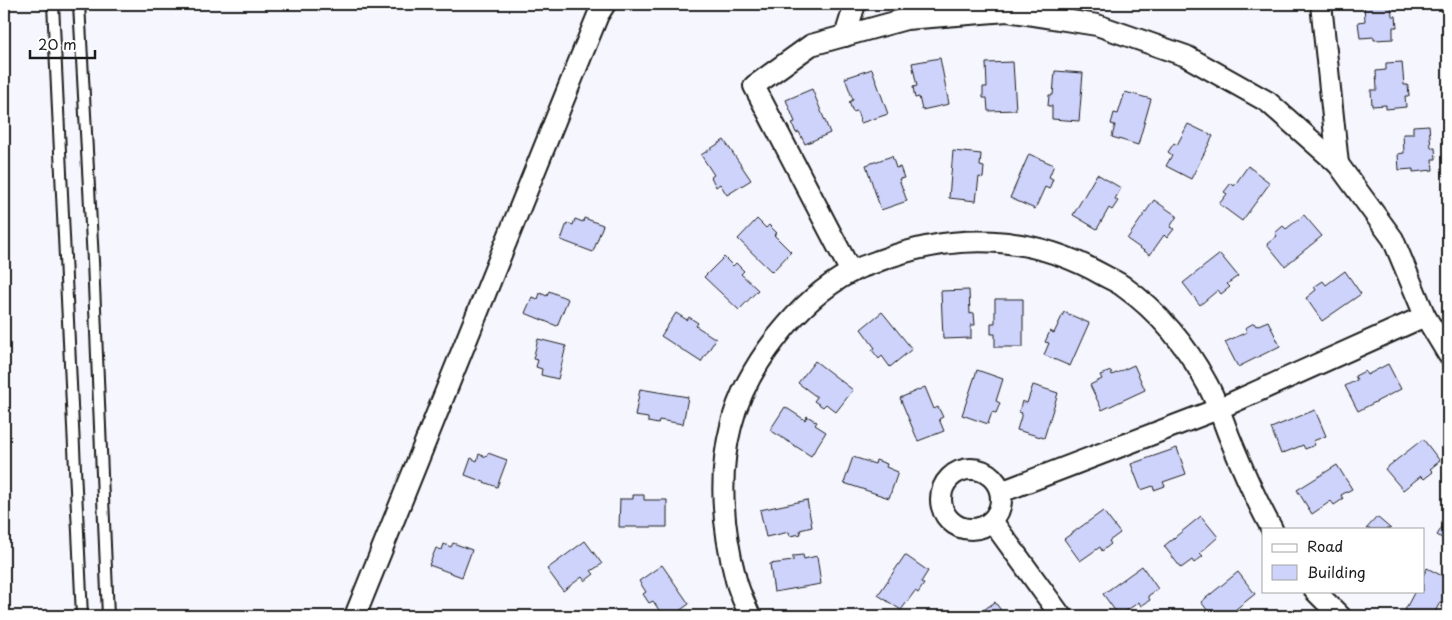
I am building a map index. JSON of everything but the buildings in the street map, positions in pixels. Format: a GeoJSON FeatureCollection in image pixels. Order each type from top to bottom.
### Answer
{"type":"FeatureCollection","features":[{"type":"Feature","properties":{"kind":"street"},"geometry":{"type":"LineString","coordinates":[[355,616],[598,15],[605,4]]}},
{"type":"Feature","properties":{"kind":"street"},"geometry":{"type":"LineString","coordinates":[[845,36],[856,4]]}},
{"type":"Feature","properties":{"kind":"street"},"geometry":{"type":"LineString","coordinates":[[1322,4],[1338,164]]}},
{"type":"Feature","properties":{"kind":"street"},"geometry":{"type":"LineString","coordinates":[[851,272],[754,86],[811,45],[906,19],[1006,8],[1097,25],[1186,56],[1268,102],[1338,164],[1393,239],[1425,316],[1448,354]]}},
{"type":"Feature","properties":{"kind":"street"},"geometry":{"type":"LineString","coordinates":[[750,616],[736,581],[723,503],[724,462],[731,424],[746,385],[766,351],[790,321],[820,293],[851,272],[889,257],[927,246],[966,241],[1006,242],[1045,250],[1082,263],[1124,286],[1160,318],[1190,356],[1207,384],[1241,466],[1272,528]]}},
{"type":"Feature","properties":{"kind":"street"},"geometry":{"type":"LineString","coordinates":[[1000,492],[1218,409],[1425,316]]}},
{"type":"Feature","properties":{"kind":"street"},"geometry":{"type":"LineString","coordinates":[[971,468],[981,470],[990,475],[997,483],[1000,492],[1001,503],[998,513],[992,521],[973,529],[963,528],[947,518],[941,500],[942,490],[952,475],[961,470],[971,468]]}},
{"type":"Feature","properties":{"kind":"street"},"geometry":{"type":"LineString","coordinates":[[992,521],[1061,616]]}},
{"type":"Feature","properties":{"kind":"street"},"geometry":{"type":"LineString","coordinates":[[1316,592],[1340,616]]}},
{"type":"Feature","properties":{"kind":"lane"},"geometry":{"type":"LineString","coordinates":[[53,4],[82,616]]}},
{"type":"Feature","properties":{"kind":"lane"},"geometry":{"type":"LineString","coordinates":[[79,4],[93,261],[108,616]]}}]}
